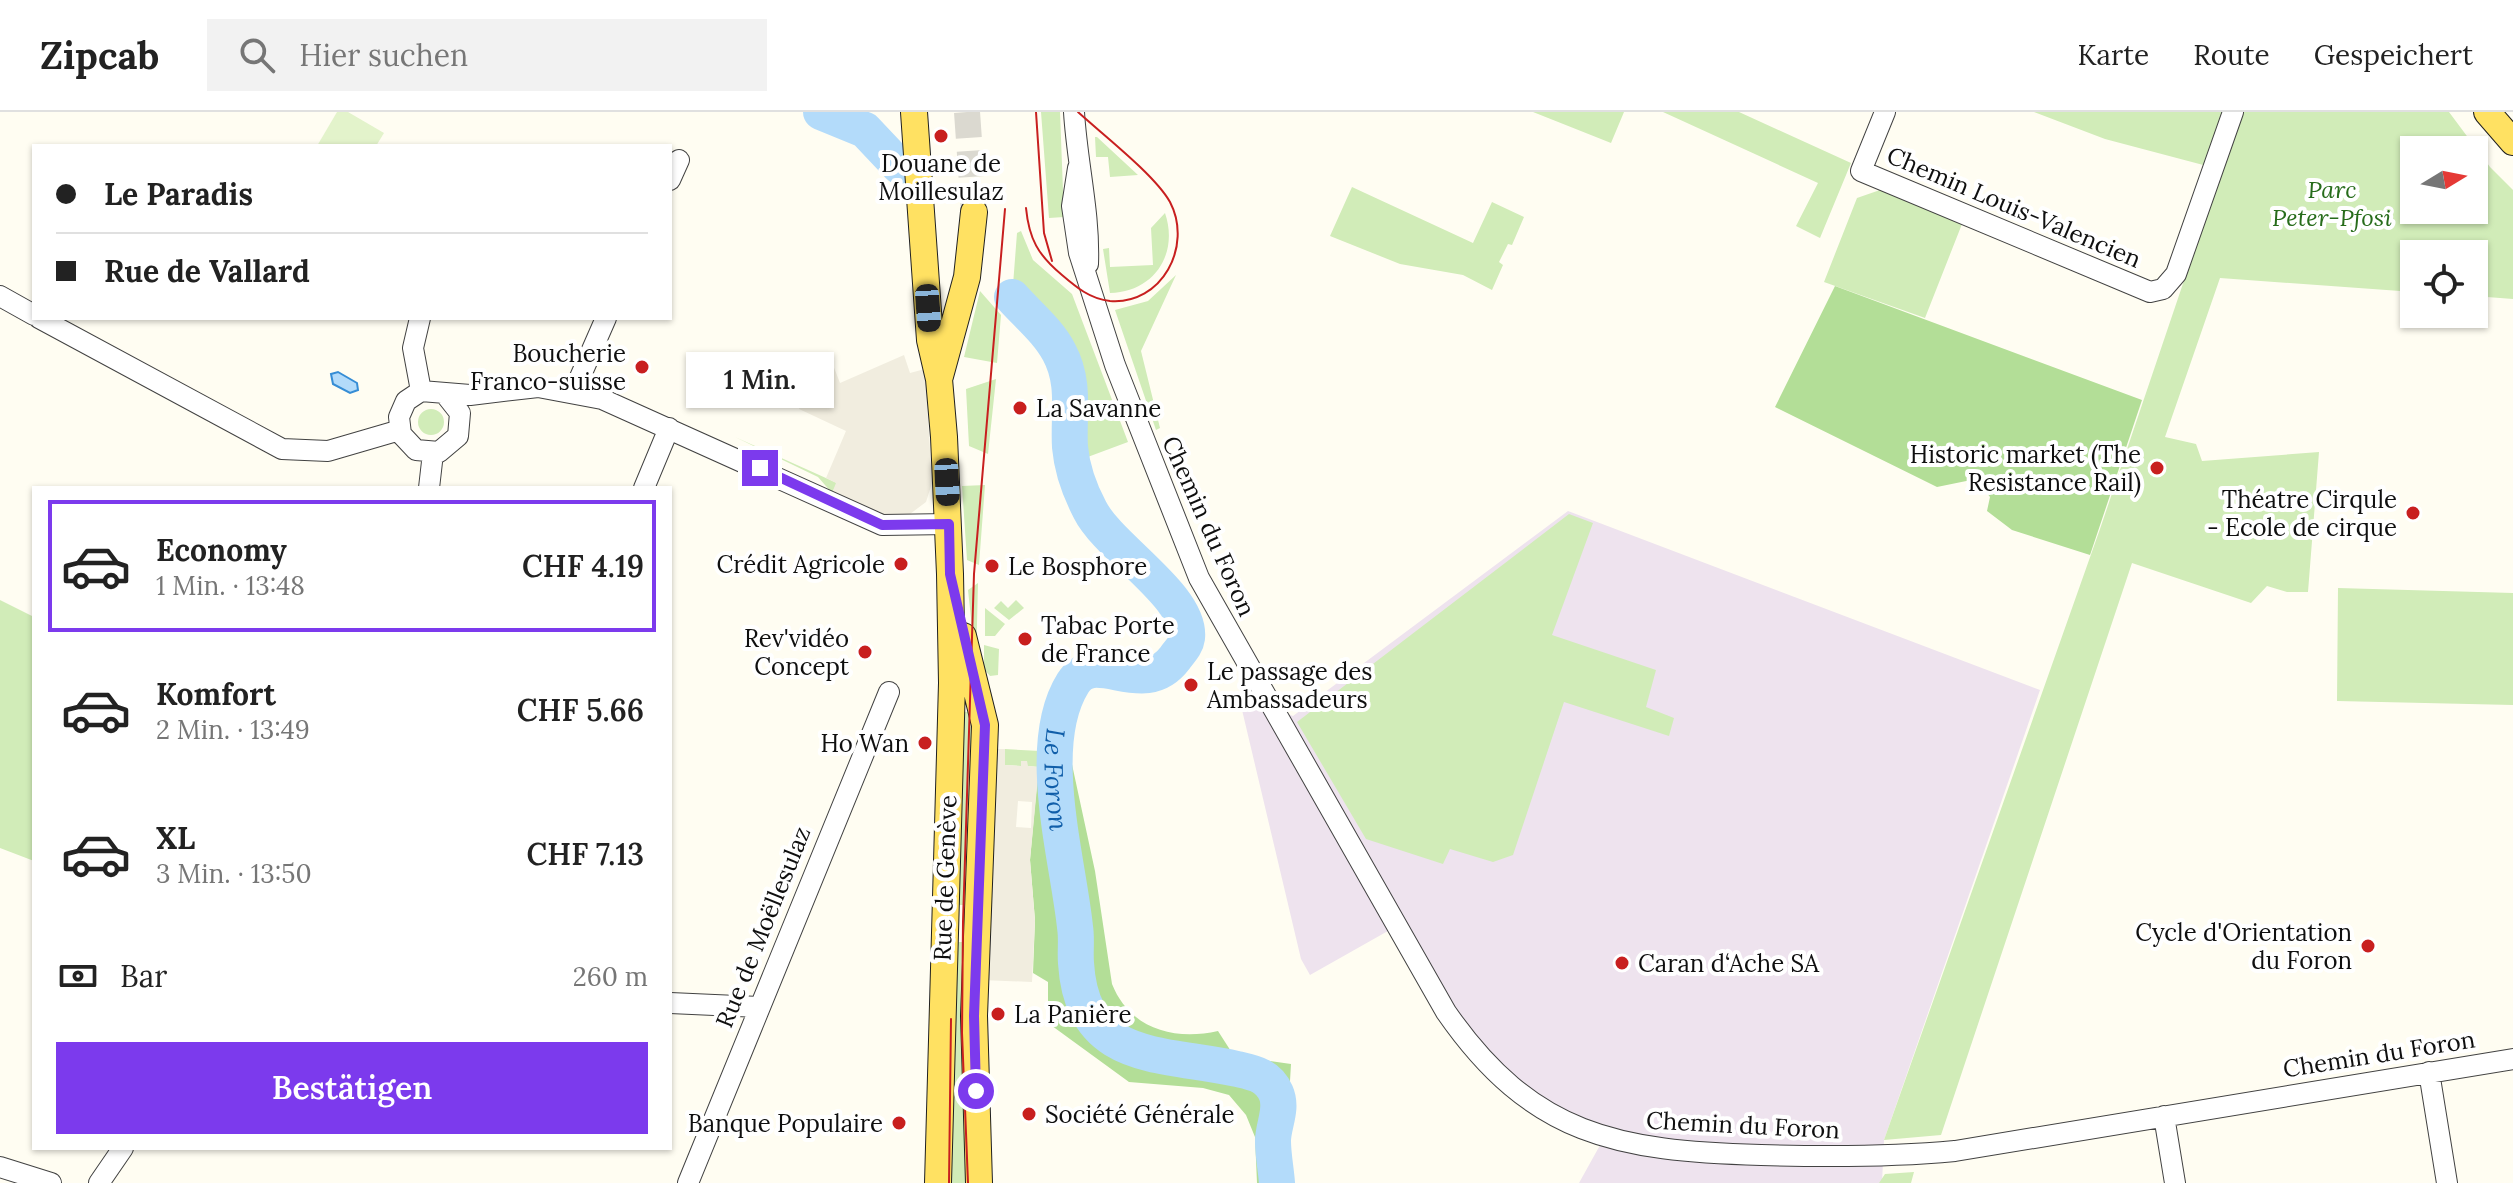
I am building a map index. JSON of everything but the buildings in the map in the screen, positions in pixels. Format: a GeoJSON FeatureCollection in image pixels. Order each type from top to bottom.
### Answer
{"type":"FeatureCollection","features":[{"type":"Feature","properties":{"kind":"main road","name":"Rue de Genève"},"geometry":{"type":"LineString","coordinates":[[914,112],[930,340],[939,379],[950,574],[958,652],[938,1183]]}},
{"type":"Feature","properties":{"kind":"main road"},"geometry":{"type":"LineString","coordinates":[[2487,112],[2513,142]]}},
{"type":"Feature","properties":{"kind":"main road","name":"Rue de Genève"},"geometry":{"type":"LineString","coordinates":[[939,379],[968,267],[974,212]]}},
{"type":"Feature","properties":{"kind":"main road"},"geometry":{"type":"LineString","coordinates":[[926,276],[968,267]]}},
{"type":"Feature","properties":{"kind":"main road","name":"Rue de Genève"},"geometry":{"type":"LineString","coordinates":[[958,652],[985,725],[974,1016],[979,1183]]}},
{"type":"Feature","properties":{"kind":"street","name":"Chemin du Foron"},"geometry":{"type":"LineString","coordinates":[[1074,112],[1078,168],[1088,221],[1087,280],[1138,427],[1213,609],[1446,1012],[1489,1067],[1529,1101],[1571,1125],[1616,1141],[1691,1152],[1880,1157],[1943,1152],[2513,1059]]}},
{"type":"Feature","properties":{"kind":"street","name":"Chemin Louis-Valencien"},"geometry":{"type":"LineString","coordinates":[[1885,112],[1861,171],[2150,292],[2163,289],[2176,274],[2233,112]]}},
{"type":"Feature","properties":{"kind":"street"},"geometry":{"type":"LineString","coordinates":[[672,176],[679,160]]}},
{"type":"Feature","properties":{"kind":"street"},"geometry":{"type":"LineString","coordinates":[[0,296],[32,315]]}},
{"type":"Feature","properties":{"kind":"street"},"geometry":{"type":"LineString","coordinates":[[42,320],[282,449],[328,451],[400,430]]}},
{"type":"Feature","properties":{"kind":"street"},"geometry":{"type":"LineString","coordinates":[[420,320],[413,348],[421,391]]}},
{"type":"Feature","properties":{"kind":"street"},"geometry":{"type":"LineString","coordinates":[[574,391],[605,320]]}},
{"type":"Feature","properties":{"kind":"street"},"geometry":{"type":"LineString","coordinates":[[445,394],[458,407],[460,431],[450,446],[433,453],[412,448],[400,430],[399,417],[404,404],[421,391],[470,395],[538,387],[574,391],[602,399],[669,428],[882,525],[949,524]]}},
{"type":"Feature","properties":{"kind":"street"},"geometry":{"type":"LineString","coordinates":[[645,486],[669,428]]}},
{"type":"Feature","properties":{"kind":"street"},"geometry":{"type":"LineString","coordinates":[[429,486],[433,453]]}},
{"type":"Feature","properties":{"kind":"street","name":"Rue de Moëllesulaz"},"geometry":{"type":"LineString","coordinates":[[688,1183],[889,692]]}},
{"type":"Feature","properties":{"kind":"street"},"geometry":{"type":"LineString","coordinates":[[672,1003],[759,1007]]}},
{"type":"Feature","properties":{"kind":"street"},"geometry":{"type":"LineString","coordinates":[[2429,1072],[2447,1183]]}},
{"type":"Feature","properties":{"kind":"street"},"geometry":{"type":"LineString","coordinates":[[2164,1116],[2175,1183]]}},
{"type":"Feature","properties":{"kind":"street"},"geometry":{"type":"LineString","coordinates":[[99,1183],[122,1150]]}},
{"type":"Feature","properties":{"kind":"street"},"geometry":{"type":"LineString","coordinates":[[0,1167],[42,1182]]}},
{"type":"Feature","properties":{"kind":"shaded area"},"geometry":{"type":"Polygon","coordinates":[[[904,355],[910,373],[925,369],[932,483],[926,502],[910,514],[891,518],[832,493],[836,483],[826,478],[846,431],[799,409],[812,373],[833,365],[840,383],[904,355]]]}},
{"type":"Feature","properties":{"kind":"shaded area"},"geometry":{"type":"Polygon","coordinates":[[[1568,511],[2040,690],[1884,1140],[1882,1183],[1579,1183],[1604,1138],[1514,1089],[1395,927],[1310,975],[1301,959],[1238,693],[1293,716],[1568,511]]]}},
{"type":"Feature","properties":{"kind":"shaded area"},"geometry":{"type":"Polygon","coordinates":[[[996,749],[1005,749],[1005,765],[1021,766],[1021,761],[1027,761],[1028,766],[1039,767],[1030,860],[1035,921],[1032,982],[981,980],[996,749]],[[1018,801],[1016,827],[1031,828],[1032,802],[1018,801]]]}},
{"type":"Feature","properties":{"kind":"green space"},"geometry":{"type":"Polygon","coordinates":[[[337,112],[348,112],[384,133],[377,144],[318,144],[337,112]]]}},
{"type":"Feature","properties":{"kind":"green space"},"geometry":{"type":"Polygon","coordinates":[[[1041,112],[1060,112],[1064,217],[1049,218],[1041,112]]]}},
{"type":"Feature","properties":{"kind":"green space"},"geometry":{"type":"Polygon","coordinates":[[[1533,112],[1624,112],[1611,143],[1533,112]]]}},
{"type":"Feature","properties":{"kind":"green space"},"geometry":{"type":"Polygon","coordinates":[[[1663,112],[1739,112],[1851,163],[1820,238],[1796,226],[1818,183],[1663,112]]]}},
{"type":"Feature","properties":{"kind":"green space"},"geometry":{"type":"Polygon","coordinates":[[[2034,112],[2225,112],[2207,166],[2105,139],[2034,112]]]}},
{"type":"Feature","properties":{"kind":"green space","name":"Parc Peter-Pfosi"},"geometry":{"type":"Polygon","coordinates":[[[2241,112],[2449,112],[2467,136],[2400,136],[2400,224],[2488,224],[2488,164],[2513,190],[2513,299],[2488,297],[2488,240],[2400,240],[2400,291],[2220,278],[2165,437],[2196,444],[2202,461],[2319,452],[2308,592],[2287,592],[2267,586],[2251,603],[2132,563],[1941,1135],[1884,1140],[2100,529],[2241,112]]]}},
{"type":"Feature","properties":{"kind":"green space"},"geometry":{"type":"Polygon","coordinates":[[[1095,137],[1138,175],[1110,177],[1108,157],[1096,157],[1095,137]]]}},
{"type":"Feature","properties":{"kind":"green space"},"geometry":{"type":"Polygon","coordinates":[[[1352,187],[1473,243],[1492,202],[1524,217],[1512,245],[1508,244],[1499,262],[1503,265],[1492,290],[1463,275],[1400,264],[1330,236],[1352,187]]]}},
{"type":"Feature","properties":{"kind":"green space"},"geometry":{"type":"Polygon","coordinates":[[[1880,190],[1962,224],[1925,318],[1824,282],[1857,198],[1880,190]]]}},
{"type":"Feature","properties":{"kind":"green space"},"geometry":{"type":"Polygon","coordinates":[[[1165,213],[1168,243],[1159,268],[1139,286],[1110,293],[1103,249],[1109,248],[1110,267],[1153,265],[1151,228],[1165,213]]]}},
{"type":"Feature","properties":{"kind":"green space"},"geometry":{"type":"Polygon","coordinates":[[[1021,231],[1033,260],[1072,294],[1128,442],[1085,458],[1078,393],[1067,356],[1052,331],[1013,285],[1017,233],[1021,231]]]}},
{"type":"Feature","properties":{"kind":"green space"},"geometry":{"type":"Polygon","coordinates":[[[1176,275],[1141,351],[1160,428],[1156,430],[1115,310],[1148,301],[1176,275]]]}},
{"type":"Feature","properties":{"kind":"green space"},"geometry":{"type":"Polygon","coordinates":[[[1835,286],[2142,400],[2090,555],[2012,530],[1987,511],[1990,497],[1976,479],[1937,487],[1775,407],[1835,286]]]}},
{"type":"Feature","properties":{"kind":"green space"},"geometry":{"type":"Polygon","coordinates":[[[980,291],[1001,315],[997,363],[964,357],[980,291]]]}},
{"type":"Feature","properties":{"kind":"green space"},"geometry":{"type":"Polygon","coordinates":[[[996,379],[988,454],[969,446],[966,389],[996,379]]]}},
{"type":"Feature","properties":{"kind":"green space"},"geometry":{"type":"Polygon","coordinates":[[[431,409],[440,413],[444,422],[440,431],[431,435],[422,431],[418,422],[422,413],[431,409]]]}},
{"type":"Feature","properties":{"kind":"green space"},"geometry":{"type":"Polygon","coordinates":[[[735,437],[837,483],[832,493],[818,477],[735,437]]]}},
{"type":"Feature","properties":{"kind":"green space"},"geometry":{"type":"Polygon","coordinates":[[[985,485],[979,565],[967,560],[962,486],[985,485]]]}},
{"type":"Feature","properties":{"kind":"green space"},"geometry":{"type":"Polygon","coordinates":[[[1569,514],[1593,523],[1552,635],[1656,670],[1646,707],[1674,718],[1669,736],[1564,702],[1513,855],[1493,862],[1450,849],[1443,864],[1366,839],[1297,722],[1569,514]]]}},
{"type":"Feature","properties":{"kind":"green space"},"geometry":{"type":"Polygon","coordinates":[[[978,583],[976,665],[968,590],[978,583]]]}},
{"type":"Feature","properties":{"kind":"green space"},"geometry":{"type":"Polygon","coordinates":[[[2338,588],[2513,593],[2513,705],[2337,701],[2338,588]]]}},
{"type":"Feature","properties":{"kind":"green space"},"geometry":{"type":"Polygon","coordinates":[[[0,600],[32,616],[32,860],[0,848],[0,600]]]}},
{"type":"Feature","properties":{"kind":"green space"},"geometry":{"type":"Polygon","coordinates":[[[1016,600],[1024,608],[1009,620],[994,608],[1001,601],[1008,608],[1016,600]]]}},
{"type":"Feature","properties":{"kind":"green space"},"geometry":{"type":"Polygon","coordinates":[[[985,608],[1005,624],[995,636],[985,636],[985,608]]]}},
{"type":"Feature","properties":{"kind":"green space"},"geometry":{"type":"Polygon","coordinates":[[[984,645],[999,649],[998,675],[990,676],[984,669],[984,645]]]}},
{"type":"Feature","properties":{"kind":"green space"},"geometry":{"type":"Polygon","coordinates":[[[959,711],[976,713],[969,905],[952,905],[959,711]]]}},
{"type":"Feature","properties":{"kind":"green space"},"geometry":{"type":"Polygon","coordinates":[[[1065,732],[1095,871],[1112,984],[1130,1012],[1155,1028],[1185,1034],[1218,1031],[1234,1056],[1291,1064],[1284,1183],[1257,1183],[1255,1137],[1246,1115],[1229,1095],[1203,1088],[1129,1082],[1048,1023],[1048,982],[1033,973],[1035,920],[1030,860],[1040,751],[1044,751],[1047,733],[1065,732]]]}},
{"type":"Feature","properties":{"kind":"green space"},"geometry":{"type":"Polygon","coordinates":[[[1005,749],[1040,751],[1039,767],[1027,766],[1027,761],[1021,761],[1021,766],[1004,765],[1005,749]]]}},
{"type":"Feature","properties":{"kind":"green space"},"geometry":{"type":"Polygon","coordinates":[[[951,942],[968,942],[970,1183],[947,1183],[951,942]]]}},
{"type":"Feature","properties":{"kind":"green space"},"geometry":{"type":"Polygon","coordinates":[[[1914,1172],[1911,1183],[1879,1183],[1885,1174],[1914,1172]]]}},
{"type":"Feature","properties":{"kind":"water"},"geometry":{"type":"Polygon","coordinates":[[[338,372],[357,383],[358,390],[350,393],[333,384],[331,374],[338,372]]]}},
{"type":"Feature","properties":{"kind":"waterway","name":"Le Foron"},"geometry":{"type":"LineString","coordinates":[[821,112],[865,130],[899,166]]}},
{"type":"Feature","properties":{"kind":"waterway","name":"Le Foron"},"geometry":{"type":"LineString","coordinates":[[1012,297],[1049,337],[1064,364],[1070,399],[1071,456],[1090,510],[1100,525],[1177,606],[1185,622],[1187,638],[1175,658],[1162,670],[1149,675],[1094,670],[1082,673],[1073,683],[1062,708],[1056,738],[1057,803],[1082,996],[1093,1020],[1110,1036],[1131,1048],[1249,1072],[1269,1082],[1278,1099],[1273,1141],[1277,1183]]}},
{"type":"Feature","properties":{"kind":"tunnel"},"geometry":{"type":"LineString","coordinates":[[967,112],[974,212]]}},
{"type":"Feature","properties":{"kind":"tram line"},"geometry":{"type":"LineString","coordinates":[[1036,112],[1044,233],[1052,261]]}},
{"type":"Feature","properties":{"kind":"tram line"},"geometry":{"type":"LineString","coordinates":[[1026,208],[1032,238],[1041,253],[1062,275],[1090,295],[1110,301],[1128,300],[1145,293],[1168,270],[1178,237],[1170,202],[1141,167],[1078,112]]}},
{"type":"Feature","properties":{"kind":"tram line"},"geometry":{"type":"LineString","coordinates":[[968,1183],[962,1033],[963,922],[974,574],[1005,209]]}},
{"type":"Feature","properties":{"kind":"tram line"},"geometry":{"type":"LineString","coordinates":[[949,1183],[951,1019]]}},
{"type":"Feature","properties":{"kind":"place","name":"Douane de Moillesulaz"},"geometry":{"type":"Point","coordinates":[941,136]}},
{"type":"Feature","properties":{"kind":"place","name":"Boucherie Franco-suisse"},"geometry":{"type":"Point","coordinates":[642,367]}},
{"type":"Feature","properties":{"kind":"place","name":"La Savanne"},"geometry":{"type":"Point","coordinates":[1020,408]}},
{"type":"Feature","properties":{"kind":"place","name":"Historic market (The Resistance Rail)"},"geometry":{"type":"Point","coordinates":[2157,468]}},
{"type":"Feature","properties":{"kind":"place","name":"Théatre Cirqule - Ecole de cirque"},"geometry":{"type":"Point","coordinates":[2413,513]}},
{"type":"Feature","properties":{"kind":"place","name":"Crédit Agricole"},"geometry":{"type":"Point","coordinates":[901,564]}},
{"type":"Feature","properties":{"kind":"place","name":"Le Bosphore"},"geometry":{"type":"Point","coordinates":[992,566]}},
{"type":"Feature","properties":{"kind":"place","name":"Tabac Porte de France"},"geometry":{"type":"Point","coordinates":[1025,639]}},
{"type":"Feature","properties":{"kind":"place","name":"Rev'vidéo Concept"},"geometry":{"type":"Point","coordinates":[865,652]}},
{"type":"Feature","properties":{"kind":"place","name":"Le passage des Ambassadeurs"},"geometry":{"type":"Point","coordinates":[1191,685]}},
{"type":"Feature","properties":{"kind":"place","name":"Ho Wan"},"geometry":{"type":"Point","coordinates":[925,743]}},
{"type":"Feature","properties":{"kind":"place","name":"Cycle d'Orientation du Foron"},"geometry":{"type":"Point","coordinates":[2368,946]}},
{"type":"Feature","properties":{"kind":"place","name":"Caran d‘Ache SA"},"geometry":{"type":"Point","coordinates":[1622,963]}},
{"type":"Feature","properties":{"kind":"place","name":"La Panière"},"geometry":{"type":"Point","coordinates":[998,1014]}},
{"type":"Feature","properties":{"kind":"place","name":"Société Générale"},"geometry":{"type":"Point","coordinates":[1029,1114]}},
{"type":"Feature","properties":{"kind":"place","name":"Banque Populaire"},"geometry":{"type":"Point","coordinates":[899,1123]}},
{"type":"Feature","properties":{"kind":"route"},"geometry":{"type":"LineString","coordinates":[[760,468],[882,525],[949,524],[950,574],[985,725],[974,1016],[976,1091]]}}]}
